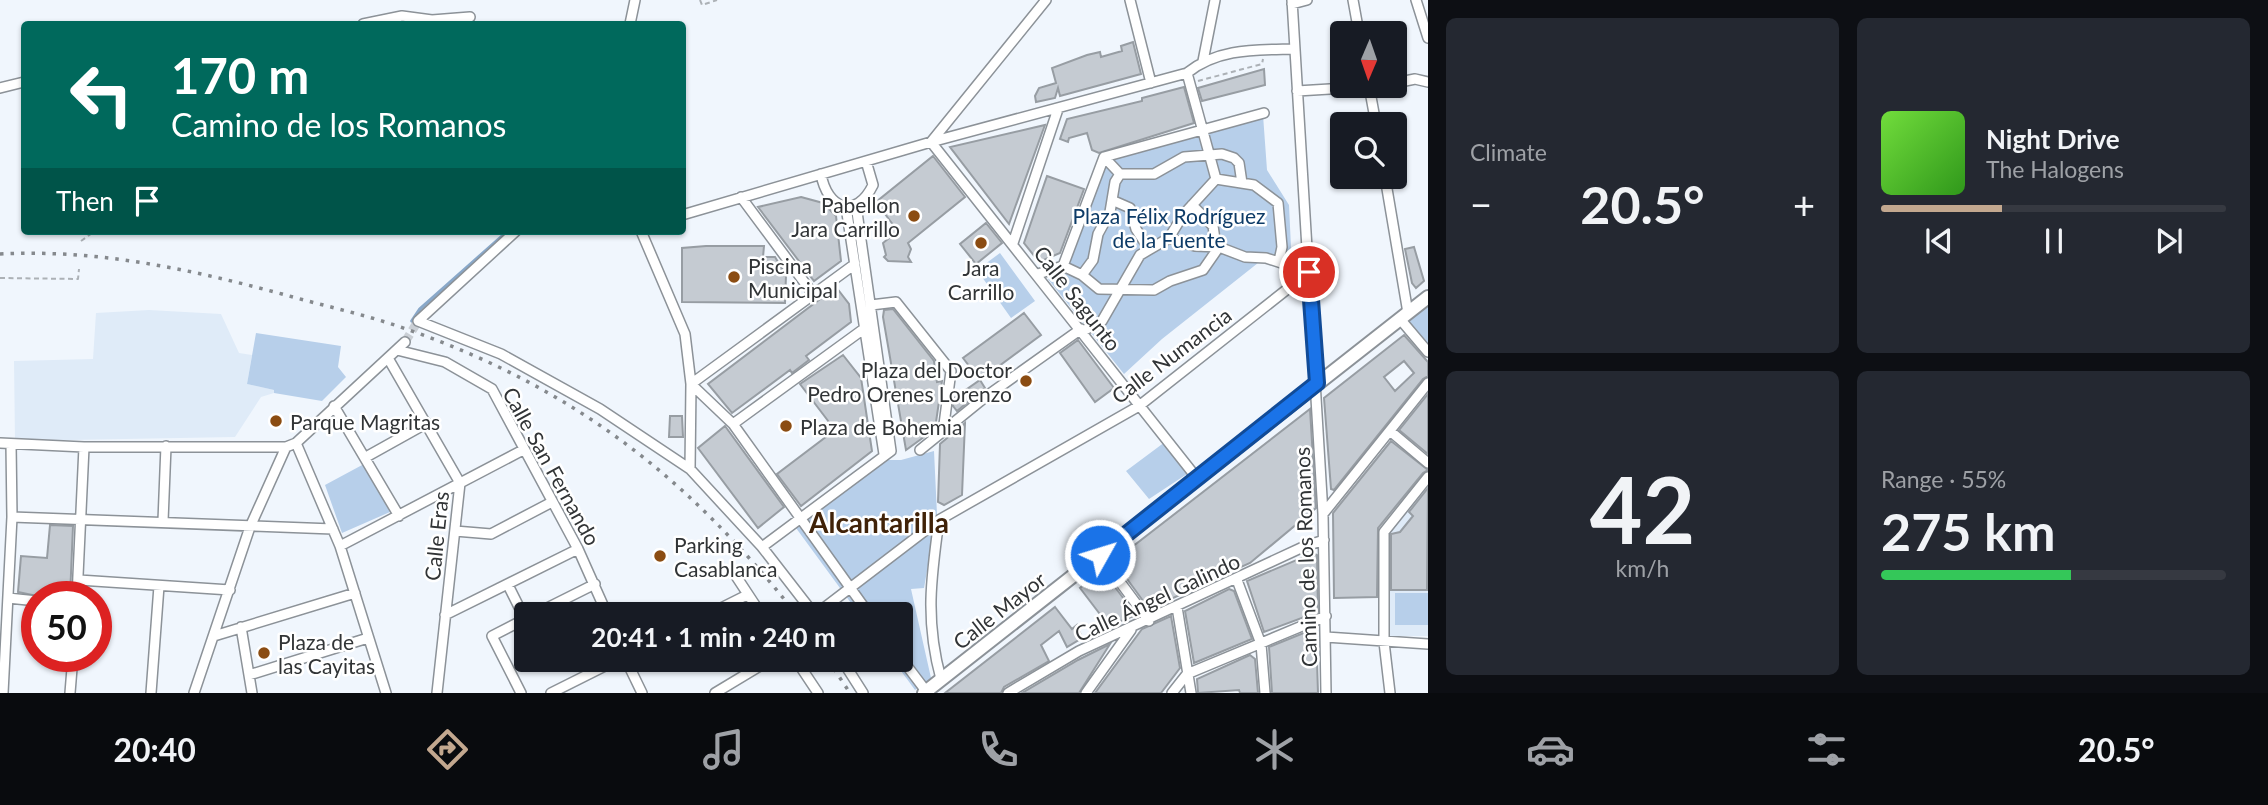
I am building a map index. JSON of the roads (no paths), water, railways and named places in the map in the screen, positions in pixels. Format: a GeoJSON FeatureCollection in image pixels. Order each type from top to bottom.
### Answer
{"type":"FeatureCollection","features":[{"type":"Feature","properties":{"kind":"main road","name":"Calle Mayor"},"geometry":{"type":"LineString","coordinates":[[925,692],[1428,297]]}},
{"type":"Feature","properties":{"kind":"street"},"geometry":{"type":"LineString","coordinates":[[631,21],[635,0]]}},
{"type":"Feature","properties":{"kind":"street"},"geometry":{"type":"LineString","coordinates":[[931,142],[1046,0]]}},
{"type":"Feature","properties":{"kind":"street"},"geometry":{"type":"LineString","coordinates":[[1130,0],[1151,83]]}},
{"type":"Feature","properties":{"kind":"street"},"geometry":{"type":"LineString","coordinates":[[1203,61],[1215,0]]}},
{"type":"Feature","properties":{"kind":"street"},"geometry":{"type":"LineString","coordinates":[[1292,2],[1307,0]]}},
{"type":"Feature","properties":{"kind":"street"},"geometry":{"type":"LineString","coordinates":[[1353,0],[1357,21]]}},
{"type":"Feature","properties":{"kind":"street"},"geometry":{"type":"LineString","coordinates":[[1416,0],[1428,38]]}},
{"type":"Feature","properties":{"kind":"street","name":"Camino de los Romanos"},"geometry":{"type":"LineString","coordinates":[[1292,2],[1317,383],[1324,540],[1326,693]]}},
{"type":"Feature","properties":{"kind":"street"},"geometry":{"type":"LineString","coordinates":[[378,21],[402,16],[432,20],[470,17]]}},
{"type":"Feature","properties":{"kind":"street"},"geometry":{"type":"LineString","coordinates":[[686,214],[931,142],[1187,74],[1203,61],[1234,51],[1294,49]]}},
{"type":"Feature","properties":{"kind":"street"},"geometry":{"type":"LineString","coordinates":[[1187,74],[1216,179]]}},
{"type":"Feature","properties":{"kind":"street"},"geometry":{"type":"LineString","coordinates":[[1407,81],[1415,79],[1428,82]]}},
{"type":"Feature","properties":{"kind":"street"},"geometry":{"type":"LineString","coordinates":[[0,88],[21,83]]}},
{"type":"Feature","properties":{"kind":"street"},"geometry":{"type":"LineString","coordinates":[[1297,91],[1330,89]]}},
{"type":"Feature","properties":{"kind":"street"},"geometry":{"type":"LineString","coordinates":[[1013,243],[1058,108]]}},
{"type":"Feature","properties":{"kind":"street"},"geometry":{"type":"LineString","coordinates":[[1104,157],[1264,113]]}},
{"type":"Feature","properties":{"kind":"street","name":"Calle Sagunto"},"geometry":{"type":"LineString","coordinates":[[931,142],[1196,477]]}},
{"type":"Feature","properties":{"kind":"street"},"geometry":{"type":"LineString","coordinates":[[1104,157],[1120,174],[1154,174],[1184,157],[1222,154],[1234,158],[1241,169],[1242,183]]}},
{"type":"Feature","properties":{"kind":"street"},"geometry":{"type":"LineString","coordinates":[[1063,267],[1104,157]]}},
{"type":"Feature","properties":{"kind":"street"},"geometry":{"type":"LineString","coordinates":[[821,174],[823,189],[832,202],[851,206],[867,198],[873,185],[872,174],[866,161]]}},
{"type":"Feature","properties":{"kind":"street"},"geometry":{"type":"LineString","coordinates":[[1082,275],[1093,260],[1098,234],[1114,201],[1115,181],[1120,174]]}},
{"type":"Feature","properties":{"kind":"street"},"geometry":{"type":"LineString","coordinates":[[1216,179],[1254,185],[1278,203],[1282,247],[1279,261]]}},
{"type":"Feature","properties":{"kind":"street"},"geometry":{"type":"LineString","coordinates":[[920,450],[984,398],[1082,330],[1102,321],[1140,255],[1169,238],[1192,205],[1216,179]]}},
{"type":"Feature","properties":{"kind":"street"},"geometry":{"type":"LineString","coordinates":[[1387,189],[1404,316],[1428,352]]}},
{"type":"Feature","properties":{"kind":"street"},"geometry":{"type":"LineString","coordinates":[[741,197],[813,294]]}},
{"type":"Feature","properties":{"kind":"street"},"geometry":{"type":"LineString","coordinates":[[1114,201],[1130,208],[1136,229],[1149,250]]}},
{"type":"Feature","properties":{"kind":"street"},"geometry":{"type":"LineString","coordinates":[[1038,274],[1063,267],[1082,275],[1090,285],[1099,289],[1154,290],[1170,281],[1203,270],[1217,247],[1213,226],[1192,205]]}},
{"type":"Feature","properties":{"kind":"street"},"geometry":{"type":"LineString","coordinates":[[851,206],[855,264],[888,453]]}},
{"type":"Feature","properties":{"kind":"street"},"geometry":{"type":"LineString","coordinates":[[851,206],[871,305],[888,453]]}},
{"type":"Feature","properties":{"kind":"street"},"geometry":{"type":"LineString","coordinates":[[512,235],[418,321],[501,354],[600,409],[690,469],[762,547],[806,602]]}},
{"type":"Feature","properties":{"kind":"street"},"geometry":{"type":"LineString","coordinates":[[643,235],[685,334],[691,384],[690,469]]}},
{"type":"Feature","properties":{"kind":"street"},"geometry":{"type":"LineString","coordinates":[[1169,238],[1195,246],[1217,247],[1245,257],[1279,261],[1309,272]]}},
{"type":"Feature","properties":{"kind":"street"},"geometry":{"type":"LineString","coordinates":[[691,384],[855,264]]}},
{"type":"Feature","properties":{"kind":"street","name":"Calle Numancia"},"geometry":{"type":"LineString","coordinates":[[831,602],[939,520],[1139,406],[1309,272]]}},
{"type":"Feature","properties":{"kind":"street"},"geometry":{"type":"LineString","coordinates":[[871,305],[896,302],[951,371],[943,432]]}},
{"type":"Feature","properties":{"kind":"street"},"geometry":{"type":"LineString","coordinates":[[733,424],[865,328]]}},
{"type":"Feature","properties":{"kind":"street"},"geometry":{"type":"LineString","coordinates":[[0,443],[84,447],[286,447],[296,443],[405,342]]}},
{"type":"Feature","properties":{"kind":"street","name":"Calle San Fernando"},"geometry":{"type":"LineString","coordinates":[[397,350],[445,362],[492,389],[578,549],[602,602]]}},
{"type":"Feature","properties":{"kind":"street","name":"Calle Eras"},"geometry":{"type":"LineString","coordinates":[[388,358],[460,483],[437,693]]}},
{"type":"Feature","properties":{"kind":"street"},"geometry":{"type":"LineString","coordinates":[[1323,513],[1428,383]]}},
{"type":"Feature","properties":{"kind":"street"},"geometry":{"type":"LineString","coordinates":[[691,384],[733,424],[803,518],[860,602]]}},
{"type":"Feature","properties":{"kind":"street"},"geometry":{"type":"LineString","coordinates":[[334,406],[399,516]]}},
{"type":"Feature","properties":{"kind":"street"},"geometry":{"type":"LineString","coordinates":[[366,457],[427,423]]}},
{"type":"Feature","properties":{"kind":"street"},"geometry":{"type":"LineString","coordinates":[[1390,432],[1428,463]]}},
{"type":"Feature","properties":{"kind":"street"},"geometry":{"type":"LineString","coordinates":[[296,443],[340,546],[386,693]]}},
{"type":"Feature","properties":{"kind":"street"},"geometry":{"type":"LineString","coordinates":[[3,693],[12,517],[11,444]]}},
{"type":"Feature","properties":{"kind":"street"},"geometry":{"type":"LineString","coordinates":[[163,521],[166,446]]}},
{"type":"Feature","properties":{"kind":"street"},"geometry":{"type":"LineString","coordinates":[[84,447],[79,580],[230,590]]}},
{"type":"Feature","properties":{"kind":"street"},"geometry":{"type":"LineString","coordinates":[[194,693],[250,527],[286,447]]}},
{"type":"Feature","properties":{"kind":"street"},"geometry":{"type":"LineString","coordinates":[[340,546],[523,450]]}},
{"type":"Feature","properties":{"kind":"street"},"geometry":{"type":"LineString","coordinates":[[762,547],[888,453]]}},
{"type":"Feature","properties":{"kind":"street"},"geometry":{"type":"LineString","coordinates":[[1390,693],[1384,642],[1384,532],[1428,477]]}},
{"type":"Feature","properties":{"kind":"street"},"geometry":{"type":"LineString","coordinates":[[455,531],[491,534],[552,502]]}},
{"type":"Feature","properties":{"kind":"street"},"geometry":{"type":"LineString","coordinates":[[12,517],[163,521],[333,530]]}},
{"type":"Feature","properties":{"kind":"street"},"geometry":{"type":"LineString","coordinates":[[939,520],[929,593],[934,655],[942,679]]}},
{"type":"Feature","properties":{"kind":"street","name":"Calle Ángel Galindo"},"geometry":{"type":"LineString","coordinates":[[1008,693],[1079,651],[1237,580],[1289,553],[1324,540]]}},
{"type":"Feature","properties":{"kind":"street"},"geometry":{"type":"LineString","coordinates":[[445,615],[578,549]]}},
{"type":"Feature","properties":{"kind":"street"},"geometry":{"type":"LineString","coordinates":[[1100,555],[1149,621]]}},
{"type":"Feature","properties":{"kind":"street"},"geometry":{"type":"LineString","coordinates":[[732,570],[752,602]]}},
{"type":"Feature","properties":{"kind":"street"},"geometry":{"type":"LineString","coordinates":[[1237,580],[1261,644],[1265,693]]}},
{"type":"Feature","properties":{"kind":"street"},"geometry":{"type":"LineString","coordinates":[[508,584],[517,602]]}},
{"type":"Feature","properties":{"kind":"street"},"geometry":{"type":"LineString","coordinates":[[559,602],[595,584]]}},
{"type":"Feature","properties":{"kind":"street"},"geometry":{"type":"LineString","coordinates":[[151,693],[159,586]]}},
{"type":"Feature","properties":{"kind":"street"},"geometry":{"type":"LineString","coordinates":[[214,636],[355,593]]}},
{"type":"Feature","properties":{"kind":"street"},"geometry":{"type":"LineString","coordinates":[[733,602],[747,595]]}},
{"type":"Feature","properties":{"kind":"street"},"geometry":{"type":"LineString","coordinates":[[8,598],[21,599]]}},
{"type":"Feature","properties":{"kind":"street"},"geometry":{"type":"LineString","coordinates":[[1177,607],[1191,693]]}},
{"type":"Feature","properties":{"kind":"street"},"geometry":{"type":"LineString","coordinates":[[1172,693],[1187,674],[1326,616]]}},
{"type":"Feature","properties":{"kind":"street"},"geometry":{"type":"LineString","coordinates":[[514,625],[492,636],[522,693]]}},
{"type":"Feature","properties":{"kind":"street"},"geometry":{"type":"LineString","coordinates":[[241,627],[252,693]]}},
{"type":"Feature","properties":{"kind":"street"},"geometry":{"type":"LineString","coordinates":[[1086,693],[1132,629]]}},
{"type":"Feature","properties":{"kind":"street"},"geometry":{"type":"LineString","coordinates":[[1326,637],[1428,644]]}},
{"type":"Feature","properties":{"kind":"street"},"geometry":{"type":"LineString","coordinates":[[249,675],[368,638]]}},
{"type":"Feature","properties":{"kind":"street"},"geometry":{"type":"LineString","coordinates":[[70,693],[72,672]]}},
{"type":"Feature","properties":{"kind":"street"},"geometry":{"type":"LineString","coordinates":[[551,693],[593,672]]}},
{"type":"Feature","properties":{"kind":"street"},"geometry":{"type":"LineString","coordinates":[[632,672],[642,693]]}},
{"type":"Feature","properties":{"kind":"street"},"geometry":{"type":"LineString","coordinates":[[715,693],[750,672]]}},
{"type":"Feature","properties":{"kind":"street"},"geometry":{"type":"LineString","coordinates":[[804,672],[818,693]]}},
{"type":"Feature","properties":{"kind":"street"},"geometry":{"type":"LineString","coordinates":[[850,672],[863,693]]}},
{"type":"Feature","properties":{"kind":"street"},"geometry":{"type":"LineString","coordinates":[[911,672],[925,692]]}},
{"type":"Feature","properties":{"kind":"waterway"},"geometry":{"type":"LineString","coordinates":[[412,321],[420,309],[503,235]]}},
{"type":"Feature","properties":{"kind":"tunnel"},"geometry":{"type":"LineString","coordinates":[[405,342],[418,321]]}},
{"type":"Feature","properties":{"kind":"railway"},"geometry":{"type":"LineString","coordinates":[[0,254],[72,255],[177,269],[378,320],[469,353],[576,409],[624,443],[714,520],[786,602]]}},
{"type":"Feature","properties":{"kind":"railway"},"geometry":{"type":"LineString","coordinates":[[836,672],[850,693]]}},
{"type":"Feature","properties":{"kind":"place","name":"Pabellon Jara Carrillo"},"geometry":{"type":"Point","coordinates":[914,216]}},
{"type":"Feature","properties":{"kind":"place","name":"Jara Carrillo"},"geometry":{"type":"Point","coordinates":[981,243]}},
{"type":"Feature","properties":{"kind":"place","name":"Piscina Municipal"},"geometry":{"type":"Point","coordinates":[734,277]}},
{"type":"Feature","properties":{"kind":"place","name":"Plaza del Doctor Pedro Orenes Lorenzo"},"geometry":{"type":"Point","coordinates":[1026,381]}},
{"type":"Feature","properties":{"kind":"place","name":"Parque Magritas"},"geometry":{"type":"Point","coordinates":[276,421]}},
{"type":"Feature","properties":{"kind":"place","name":"Plaza de Bohemia"},"geometry":{"type":"Point","coordinates":[786,426]}},
{"type":"Feature","properties":{"kind":"place","name":"Parking Casablanca"},"geometry":{"type":"Point","coordinates":[660,556]}},
{"type":"Feature","properties":{"kind":"place","name":"Plaza de las Cayitas"},"geometry":{"type":"Point","coordinates":[264,653]}},
{"type":"Feature","properties":{"kind":"district","name":"Alcantarilla"},"geometry":{"type":"Point","coordinates":[879,522]}},
{"type":"Feature","properties":{"kind":"park label","name":"Plaza Félix Rodríguez de la Fuente"},"geometry":{"type":"Point","coordinates":[1169,227]}}]}
